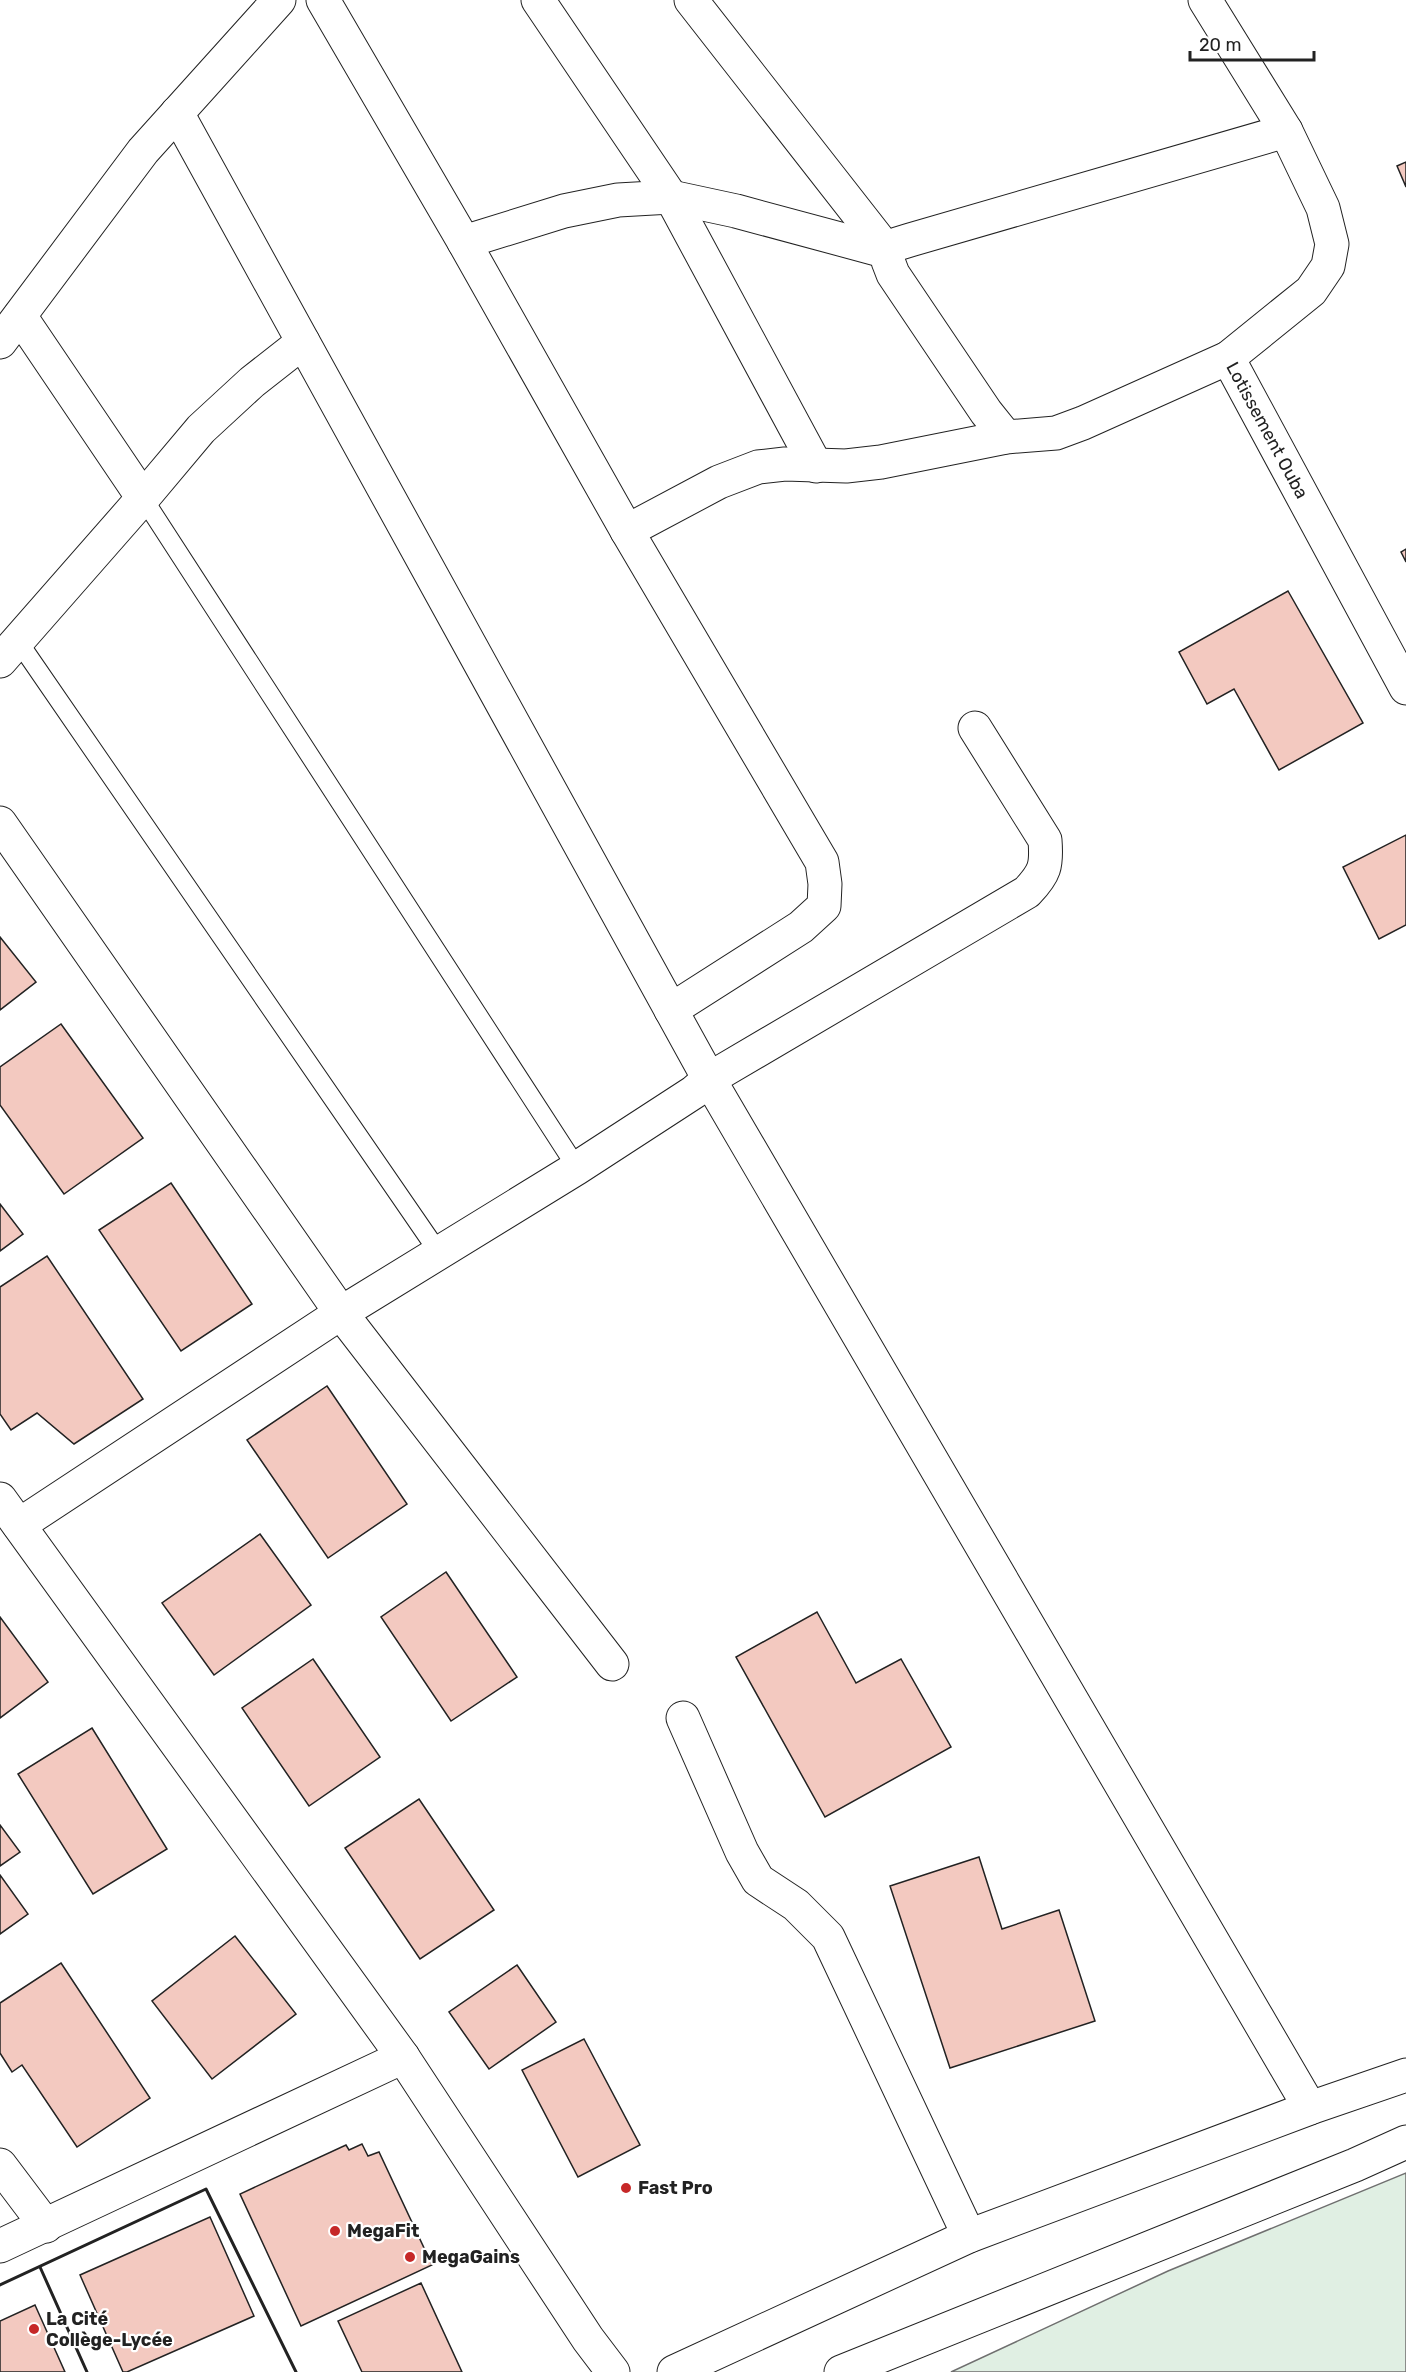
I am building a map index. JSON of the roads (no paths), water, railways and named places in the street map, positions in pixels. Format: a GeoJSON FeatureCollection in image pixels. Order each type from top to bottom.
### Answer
{"type":"FeatureCollection","features":[{"type":"Feature","properties":{"kind":"street"},"geometry":{"type":"LineString","coordinates":[[0,342],[142,151],[279,0]]}},
{"type":"Feature","properties":{"kind":"street"},"geometry":{"type":"LineString","coordinates":[[323,0],[464,242],[627,531],[822,862],[825,884],[824,906],[801,927],[671,1011]]}},
{"type":"Feature","properties":{"kind":"street"},"geometry":{"type":"LineString","coordinates":[[538,0],[671,197],[816,466]]}},
{"type":"Feature","properties":{"kind":"street"},"geometry":{"type":"LineString","coordinates":[[691,0],[888,252],[888,261],[893,274],[1006,437]]}},
{"type":"Feature","properties":{"kind":"street","name":"Lotissement Ouba"},"geometry":{"type":"LineString","coordinates":[[1205,0],[1286,131],[1323,208],[1332,244],[1328,266],[1311,291],[1228,358],[1406,688]]}},
{"type":"Feature","properties":{"kind":"street"},"geometry":{"type":"LineString","coordinates":[[177,113],[709,1079],[1310,2108]]}},
{"type":"Feature","properties":{"kind":"street"},"geometry":{"type":"LineString","coordinates":[[888,252],[897,244],[910,240],[1286,131]]}},
{"type":"Feature","properties":{"kind":"street"},"geometry":{"type":"LineString","coordinates":[[464,242],[564,211],[618,200],[671,197],[736,211],[888,252]]}},
{"type":"Feature","properties":{"kind":"street"},"geometry":{"type":"LineString","coordinates":[[20,316],[143,498]]}},
{"type":"Feature","properties":{"kind":"street"},"geometry":{"type":"LineString","coordinates":[[9,651],[201,429],[252,382],[303,342]]}},
{"type":"Feature","properties":{"kind":"street"},"geometry":{"type":"LineString","coordinates":[[627,531],[718,482],[758,467],[785,464],[846,466],[881,462],[1006,437],[1056,433],[1228,358]]}},
{"type":"Feature","properties":{"kind":"street"},"geometry":{"type":"LineString","coordinates":[[19,1525],[341,1312],[577,1168],[694,1092],[709,1079],[1027,892],[1043,875],[1046,859],[1045,840],[975,728]]}},
{"type":"Feature","properties":{"kind":"street"},"geometry":{"type":"LineString","coordinates":[[0,822],[341,1312],[612,1664]]}},
{"type":"Feature","properties":{"kind":"street"},"geometry":{"type":"LineString","coordinates":[[0,1498],[403,2056],[588,2338],[613,2372]]}},
{"type":"Feature","properties":{"kind":"street"},"geometry":{"type":"LineString","coordinates":[[683,1718],[742,1852],[758,1880],[796,1905],[828,1937],[969,2236]]}},
{"type":"Feature","properties":{"kind":"street"},"geometry":{"type":"LineString","coordinates":[[0,2246],[403,2056]]}},
{"type":"Feature","properties":{"kind":"street"},"geometry":{"type":"LineString","coordinates":[[674,2372],[969,2236],[1406,2074]]}},
{"type":"Feature","properties":{"kind":"street"},"geometry":{"type":"LineString","coordinates":[[841,2372],[1405,2144]]}},
{"type":"Feature","properties":{"kind":"street"},"geometry":{"type":"LineString","coordinates":[[0,2164],[46,2226]]}},
{"type":"Feature","properties":{"kind":"lane"},"geometry":{"type":"LineString","coordinates":[[143,498],[577,1168]]}},
{"type":"Feature","properties":{"kind":"lane"},"geometry":{"type":"LineString","coordinates":[[9,651],[439,1252]]}},
{"type":"Feature","properties":{"kind":"place","name":"Fast Pro"},"geometry":{"type":"Point","coordinates":[626,2188]}},
{"type":"Feature","properties":{"kind":"place","name":"MegaFit"},"geometry":{"type":"Point","coordinates":[335,2231]}},
{"type":"Feature","properties":{"kind":"place","name":"MegaGains"},"geometry":{"type":"Point","coordinates":[410,2257]}},
{"type":"Feature","properties":{"kind":"place","name":"La Cité Collège-Lycée"},"geometry":{"type":"Point","coordinates":[34,2329]}}]}
